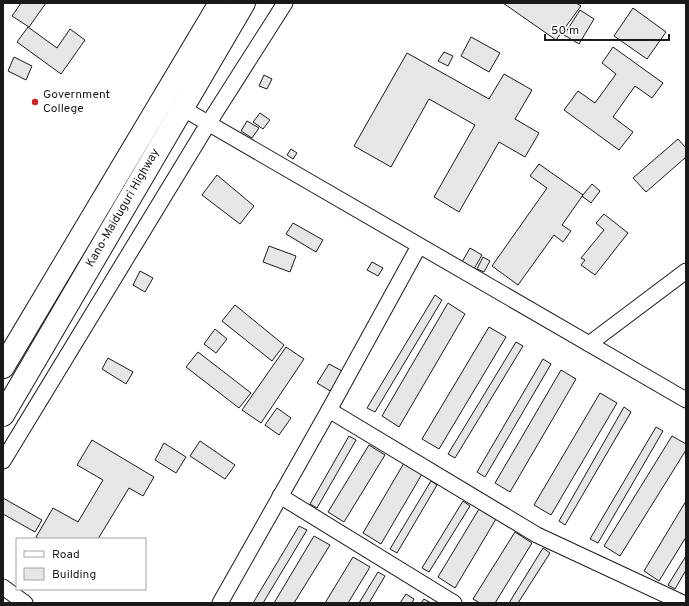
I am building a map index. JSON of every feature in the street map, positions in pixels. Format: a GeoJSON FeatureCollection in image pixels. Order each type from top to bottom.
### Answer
{"type":"FeatureCollection","features":[{"type":"Feature","properties":{"kind":"highway","name":"Kano-Maiduguri Highway"},"geometry":{"type":"LineString","coordinates":[[4,361],[220,3]]}},
{"type":"Feature","properties":{"kind":"highway","name":"Kano-Maiduguri Highway"},"geometry":{"type":"LineString","coordinates":[[3,415],[244,3]]}},
{"type":"Feature","properties":{"kind":"street"},"geometry":{"type":"LineString","coordinates":[[3,461],[208,124],[285,3]]}},
{"type":"Feature","properties":{"kind":"street"},"geometry":{"type":"LineString","coordinates":[[182,108],[686,400]]}},
{"type":"Feature","properties":{"kind":"street"},"geometry":{"type":"LineString","coordinates":[[220,603],[329,410],[419,246]]}},
{"type":"Feature","properties":{"kind":"street"},"geometry":{"type":"LineString","coordinates":[[588,344],[686,271]]}},
{"type":"Feature","properties":{"kind":"street"},"geometry":{"type":"LineString","coordinates":[[329,410],[537,535],[683,603]]}},
{"type":"Feature","properties":{"kind":"street"},"geometry":{"type":"LineString","coordinates":[[280,496],[454,603]]}},
{"type":"Feature","properties":{"kind":"street"},"geometry":{"type":"LineString","coordinates":[[3,587],[25,603]]}},
{"type":"Feature","properties":{"kind":"building"},"geometry":{"type":"Polygon","coordinates":[[[21,3],[46,3],[29,27],[12,16],[21,3]]]}},
{"type":"Feature","properties":{"kind":"building"},"geometry":{"type":"Polygon","coordinates":[[[503,3],[576,3],[581,6],[556,40],[503,3]]]}},
{"type":"Feature","properties":{"kind":"building"},"geometry":{"type":"Polygon","coordinates":[[[633,8],[666,32],[647,59],[614,36],[633,8]]]}},
{"type":"Feature","properties":{"kind":"building"},"geometry":{"type":"Polygon","coordinates":[[[580,10],[594,19],[579,44],[564,35],[580,10]]]}},
{"type":"Feature","properties":{"kind":"building"},"geometry":{"type":"Polygon","coordinates":[[[28,27],[57,48],[70,29],[85,40],[61,74],[17,42],[28,27]]]}},
{"type":"Feature","properties":{"kind":"building"},"geometry":{"type":"Polygon","coordinates":[[[471,37],[500,53],[489,72],[461,56],[471,37]]]}},
{"type":"Feature","properties":{"kind":"building"},"geometry":{"type":"Polygon","coordinates":[[[613,47],[663,83],[652,98],[635,86],[613,117],[633,132],[619,150],[564,110],[578,91],[595,103],[616,74],[602,63],[613,47]]]}},
{"type":"Feature","properties":{"kind":"building"},"geometry":{"type":"Polygon","coordinates":[[[444,52],[453,56],[448,66],[438,61],[444,52]]]}},
{"type":"Feature","properties":{"kind":"building"},"geometry":{"type":"Polygon","coordinates":[[[407,53],[489,99],[504,74],[532,90],[515,119],[539,133],[525,157],[499,142],[459,212],[434,197],[475,125],[429,99],[391,167],[354,146],[407,53]]]}},
{"type":"Feature","properties":{"kind":"building"},"geometry":{"type":"Polygon","coordinates":[[[14,57],[32,66],[26,80],[8,71],[14,57]]]}},
{"type":"Feature","properties":{"kind":"building"},"geometry":{"type":"Polygon","coordinates":[[[264,75],[272,79],[267,89],[259,86],[264,75]]]}},
{"type":"Feature","properties":{"kind":"building"},"geometry":{"type":"Polygon","coordinates":[[[260,113],[270,120],[263,129],[253,122],[260,113]]]}},
{"type":"Feature","properties":{"kind":"building"},"geometry":{"type":"Polygon","coordinates":[[[247,121],[259,128],[252,138],[241,131],[247,121]]]}},
{"type":"Feature","properties":{"kind":"building"},"geometry":{"type":"Polygon","coordinates":[[[678,139],[686,148],[686,157],[646,192],[633,178],[678,139]]]}},
{"type":"Feature","properties":{"kind":"building"},"geometry":{"type":"Polygon","coordinates":[[[291,149],[297,153],[293,159],[287,155],[291,149]]]}},
{"type":"Feature","properties":{"kind":"building"},"geometry":{"type":"Polygon","coordinates":[[[539,164],[583,195],[562,225],[571,231],[563,242],[554,235],[518,285],[492,266],[547,188],[530,176],[539,164]]]}},
{"type":"Feature","properties":{"kind":"building"},"geometry":{"type":"Polygon","coordinates":[[[217,175],[254,206],[240,224],[202,195],[217,175]]]}},
{"type":"Feature","properties":{"kind":"building"},"geometry":{"type":"Polygon","coordinates":[[[592,184],[600,191],[591,203],[582,196],[592,184]]]}},
{"type":"Feature","properties":{"kind":"building"},"geometry":{"type":"Polygon","coordinates":[[[604,214],[628,233],[595,275],[581,265],[585,260],[581,258],[604,230],[596,223],[604,214]]]}},
{"type":"Feature","properties":{"kind":"building"},"geometry":{"type":"Polygon","coordinates":[[[293,223],[323,240],[316,252],[286,234],[293,223]]]}},
{"type":"Feature","properties":{"kind":"building"},"geometry":{"type":"Polygon","coordinates":[[[269,246],[296,256],[290,272],[263,262],[269,246]]]}},
{"type":"Feature","properties":{"kind":"building"},"geometry":{"type":"Polygon","coordinates":[[[470,248],[482,255],[474,269],[462,262],[470,248]]]}},
{"type":"Feature","properties":{"kind":"building"},"geometry":{"type":"Polygon","coordinates":[[[483,257],[490,261],[484,272],[477,269],[483,257]]]}},
{"type":"Feature","properties":{"kind":"building"},"geometry":{"type":"Polygon","coordinates":[[[372,262],[383,268],[378,276],[367,270],[372,262]]]}},
{"type":"Feature","properties":{"kind":"building"},"geometry":{"type":"Polygon","coordinates":[[[140,271],[153,278],[145,292],[133,285],[140,271]]]}},
{"type":"Feature","properties":{"kind":"building"},"geometry":{"type":"Polygon","coordinates":[[[435,295],[442,300],[375,412],[367,408],[435,295]]]}},
{"type":"Feature","properties":{"kind":"building"},"geometry":{"type":"Polygon","coordinates":[[[448,303],[465,314],[399,427],[382,416],[448,303]]]}},
{"type":"Feature","properties":{"kind":"building"},"geometry":{"type":"Polygon","coordinates":[[[235,305],[284,345],[272,361],[222,321],[235,305]]]}},
{"type":"Feature","properties":{"kind":"building"},"geometry":{"type":"Polygon","coordinates":[[[489,327],[506,337],[439,449],[422,439],[489,327]]]}},
{"type":"Feature","properties":{"kind":"building"},"geometry":{"type":"Polygon","coordinates":[[[215,329],[227,339],[216,353],[204,344],[215,329]]]}},
{"type":"Feature","properties":{"kind":"building"},"geometry":{"type":"Polygon","coordinates":[[[516,342],[523,346],[455,458],[448,454],[516,342]]]}},
{"type":"Feature","properties":{"kind":"building"},"geometry":{"type":"Polygon","coordinates":[[[286,347],[304,359],[261,423],[242,410],[286,347]]]}},
{"type":"Feature","properties":{"kind":"building"},"geometry":{"type":"Polygon","coordinates":[[[198,352],[251,393],[239,408],[186,367],[198,352]]]}},
{"type":"Feature","properties":{"kind":"building"},"geometry":{"type":"Polygon","coordinates":[[[108,358],[133,372],[126,384],[102,369],[108,358]]]}},
{"type":"Feature","properties":{"kind":"building"},"geometry":{"type":"Polygon","coordinates":[[[543,359],[551,364],[485,477],[477,472],[543,359]]]}},
{"type":"Feature","properties":{"kind":"building"},"geometry":{"type":"Polygon","coordinates":[[[329,364],[344,372],[332,392],[317,383],[329,364]]]}},
{"type":"Feature","properties":{"kind":"building"},"geometry":{"type":"Polygon","coordinates":[[[561,370],[576,379],[510,492],[495,483],[561,370]]]}},
{"type":"Feature","properties":{"kind":"building"},"geometry":{"type":"Polygon","coordinates":[[[600,393],[617,403],[551,515],[534,505],[600,393]]]}},
{"type":"Feature","properties":{"kind":"building"},"geometry":{"type":"Polygon","coordinates":[[[624,407],[631,412],[565,525],[559,521],[624,407]]]}},
{"type":"Feature","properties":{"kind":"building"},"geometry":{"type":"Polygon","coordinates":[[[277,408],[291,418],[279,435],[265,425],[277,408]]]}},
{"type":"Feature","properties":{"kind":"building"},"geometry":{"type":"Polygon","coordinates":[[[656,427],[663,431],[598,543],[590,539],[656,427]]]}},
{"type":"Feature","properties":{"kind":"building"},"geometry":{"type":"Polygon","coordinates":[[[349,436],[356,440],[317,508],[310,504],[349,436]]]}},
{"type":"Feature","properties":{"kind":"building"},"geometry":{"type":"Polygon","coordinates":[[[672,436],[686,444],[686,450],[620,556],[604,546],[672,436]]]}},
{"type":"Feature","properties":{"kind":"building"},"geometry":{"type":"Polygon","coordinates":[[[92,440],[154,477],[143,496],[129,488],[99,538],[36,537],[53,508],[78,522],[103,480],[77,465],[92,440]]]}},
{"type":"Feature","properties":{"kind":"building"},"geometry":{"type":"Polygon","coordinates":[[[200,441],[235,465],[225,479],[190,456],[200,441]]]}},
{"type":"Feature","properties":{"kind":"building"},"geometry":{"type":"Polygon","coordinates":[[[164,443],[186,457],[176,473],[155,460],[164,443]]]}},
{"type":"Feature","properties":{"kind":"building"},"geometry":{"type":"Polygon","coordinates":[[[369,445],[385,455],[344,522],[328,512],[369,445]]]}},
{"type":"Feature","properties":{"kind":"building"},"geometry":{"type":"Polygon","coordinates":[[[404,463],[422,474],[381,544],[363,533],[404,463]]]}},
{"type":"Feature","properties":{"kind":"building"},"geometry":{"type":"Polygon","coordinates":[[[431,481],[437,485],[397,553],[390,549],[431,481]]]}},
{"type":"Feature","properties":{"kind":"building"},"geometry":{"type":"Polygon","coordinates":[[[3,498],[42,520],[35,532],[3,514],[3,498]]]}},
{"type":"Feature","properties":{"kind":"building"},"geometry":{"type":"Polygon","coordinates":[[[463,501],[470,506],[429,572],[422,568],[463,501]]]}},
{"type":"Feature","properties":{"kind":"building"},"geometry":{"type":"Polygon","coordinates":[[[686,501],[686,537],[659,581],[644,571],[686,501]]]}},
{"type":"Feature","properties":{"kind":"building"},"geometry":{"type":"Polygon","coordinates":[[[479,509],[496,519],[455,588],[438,577],[479,509]]]}},
{"type":"Feature","properties":{"kind":"building"},"geometry":{"type":"Polygon","coordinates":[[[299,526],[307,530],[263,603],[253,603],[299,526]]]}},
{"type":"Feature","properties":{"kind":"building"},"geometry":{"type":"Polygon","coordinates":[[[515,532],[532,543],[495,603],[480,603],[473,599],[515,532]]]}},
{"type":"Feature","properties":{"kind":"building"},"geometry":{"type":"Polygon","coordinates":[[[314,536],[330,545],[294,603],[274,603],[314,536]]]}},
{"type":"Feature","properties":{"kind":"building"},"geometry":{"type":"Polygon","coordinates":[[[543,548],[550,553],[518,603],[509,603],[543,548]]]}},
{"type":"Feature","properties":{"kind":"building"},"geometry":{"type":"Polygon","coordinates":[[[686,556],[686,570],[675,589],[668,585],[686,556]]]}},
{"type":"Feature","properties":{"kind":"building"},"geometry":{"type":"Polygon","coordinates":[[[353,557],[370,567],[348,603],[325,603],[353,557]]]}},
{"type":"Feature","properties":{"kind":"building"},"geometry":{"type":"Polygon","coordinates":[[[378,572],[385,576],[369,603],[359,603],[378,572]]]}},
{"type":"Feature","properties":{"kind":"building"},"geometry":{"type":"Polygon","coordinates":[[[406,594],[414,599],[412,603],[400,603],[406,594]]]}},
{"type":"Feature","properties":{"kind":"building"},"geometry":{"type":"Polygon","coordinates":[[[424,599],[431,603],[421,603],[424,599]]]}},
{"type":"Feature","properties":{"kind":"place","name":"Government College"},"geometry":{"type":"Point","coordinates":[35,102]}}]}
